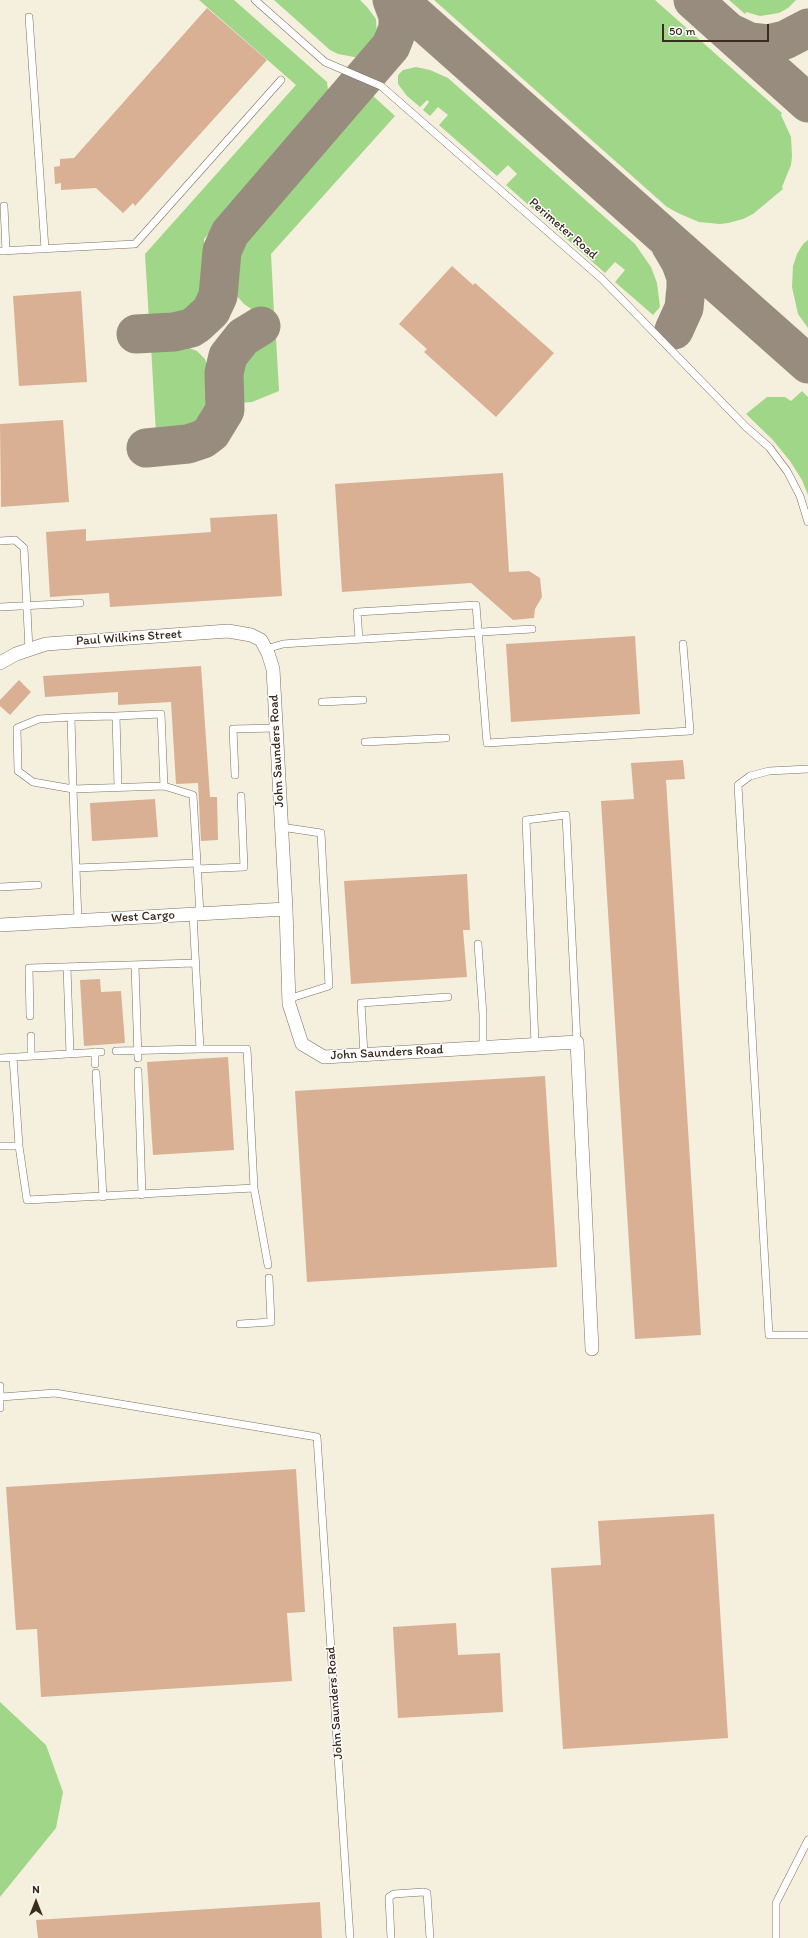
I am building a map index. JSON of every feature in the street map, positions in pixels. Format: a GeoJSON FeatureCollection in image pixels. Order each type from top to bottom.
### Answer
{"type":"FeatureCollection","features":[{"type":"Feature","properties":{"kind":"street","name":"Paul Wilkins Street"},"geometry":{"type":"LineString","coordinates":[[0,663],[16,654],[46,644],[228,631],[251,635],[263,644]]}},
{"type":"Feature","properties":{"kind":"street","name":"John Saunders Road"},"geometry":{"type":"LineString","coordinates":[[263,644],[273,669],[286,909],[288,999],[302,1044],[324,1057],[577,1042]]}},
{"type":"Feature","properties":{"kind":"street","name":"West Cargo"},"geometry":{"type":"LineString","coordinates":[[0,925],[286,909]]}},
{"type":"Feature","properties":{"kind":"street"},"geometry":{"type":"LineString","coordinates":[[577,1042],[592,1349]]}},
{"type":"Feature","properties":{"kind":"lane","name":"Perimeter Road"},"geometry":{"type":"LineString","coordinates":[[255,0],[325,62],[381,86],[602,279],[740,421],[769,447],[787,471],[800,496],[808,522]]}},
{"type":"Feature","properties":{"kind":"lane"},"geometry":{"type":"LineString","coordinates":[[29,17],[45,249]]}},
{"type":"Feature","properties":{"kind":"lane"},"geometry":{"type":"LineString","coordinates":[[4,206],[3,251],[135,244],[282,80]]}},
{"type":"Feature","properties":{"kind":"lane"},"geometry":{"type":"LineString","coordinates":[[0,540],[15,540],[24,548],[29,650]]}},
{"type":"Feature","properties":{"kind":"lane"},"geometry":{"type":"LineString","coordinates":[[0,607],[80,603]]}},
{"type":"Feature","properties":{"kind":"lane"},"geometry":{"type":"LineString","coordinates":[[359,639],[357,612],[476,605],[480,632],[488,743],[690,731],[683,644]]}},
{"type":"Feature","properties":{"kind":"lane"},"geometry":{"type":"LineString","coordinates":[[263,644],[532,629]]}},
{"type":"Feature","properties":{"kind":"lane"},"geometry":{"type":"LineString","coordinates":[[322,702],[363,700]]}},
{"type":"Feature","properties":{"kind":"lane"},"geometry":{"type":"LineString","coordinates":[[164,786],[161,714],[39,719],[17,728],[18,771],[33,782],[73,789],[164,786],[193,795],[197,866],[196,963],[200,1050]]}},
{"type":"Feature","properties":{"kind":"lane"},"geometry":{"type":"LineString","coordinates":[[116,716],[118,787]]}},
{"type":"Feature","properties":{"kind":"lane"},"geometry":{"type":"LineString","coordinates":[[71,718],[78,920]]}},
{"type":"Feature","properties":{"kind":"lane"},"geometry":{"type":"LineString","coordinates":[[235,775],[233,729],[276,728]]}},
{"type":"Feature","properties":{"kind":"lane"},"geometry":{"type":"LineString","coordinates":[[365,742],[446,738]]}},
{"type":"Feature","properties":{"kind":"lane"},"geometry":{"type":"LineString","coordinates":[[808,769],[769,771],[750,776],[738,785],[769,1335],[808,1335]]}},
{"type":"Feature","properties":{"kind":"lane"},"geometry":{"type":"LineString","coordinates":[[76,868],[197,866],[244,867],[241,796]]}},
{"type":"Feature","properties":{"kind":"lane"},"geometry":{"type":"LineString","coordinates":[[535,1044],[526,820],[566,815],[577,1042]]}},
{"type":"Feature","properties":{"kind":"lane"},"geometry":{"type":"LineString","coordinates":[[282,827],[321,833],[329,986],[288,999]]}},
{"type":"Feature","properties":{"kind":"lane"},"geometry":{"type":"LineString","coordinates":[[0,887],[38,885]]}},
{"type":"Feature","properties":{"kind":"lane"},"geometry":{"type":"LineString","coordinates":[[478,944],[483,1015],[483,1047]]}},
{"type":"Feature","properties":{"kind":"lane"},"geometry":{"type":"LineString","coordinates":[[30,1016],[28,968],[196,963]]}},
{"type":"Feature","properties":{"kind":"lane"},"geometry":{"type":"LineString","coordinates":[[135,965],[138,1055]]}},
{"type":"Feature","properties":{"kind":"lane"},"geometry":{"type":"LineString","coordinates":[[67,967],[70,1054]]}},
{"type":"Feature","properties":{"kind":"lane"},"geometry":{"type":"LineString","coordinates":[[364,1054],[361,1003],[448,997]]}},
{"type":"Feature","properties":{"kind":"lane"},"geometry":{"type":"LineString","coordinates":[[31,1036],[31,1056]]}},
{"type":"Feature","properties":{"kind":"lane"},"geometry":{"type":"LineString","coordinates":[[116,1051],[138,1055],[200,1050],[247,1049],[254,1188],[268,1265]]}},
{"type":"Feature","properties":{"kind":"lane"},"geometry":{"type":"LineString","coordinates":[[0,1058],[98,1052],[95,1064]]}},
{"type":"Feature","properties":{"kind":"lane"},"geometry":{"type":"LineString","coordinates":[[13,1057],[19,1146],[27,1200],[254,1188]]}},
{"type":"Feature","properties":{"kind":"lane"},"geometry":{"type":"LineString","coordinates":[[138,1071],[142,1195]]}},
{"type":"Feature","properties":{"kind":"lane"},"geometry":{"type":"LineString","coordinates":[[96,1072],[103,1197]]}},
{"type":"Feature","properties":{"kind":"lane"},"geometry":{"type":"LineString","coordinates":[[0,1146],[19,1146]]}},
{"type":"Feature","properties":{"kind":"lane"},"geometry":{"type":"LineString","coordinates":[[240,1324],[271,1322],[269,1278]]}},
{"type":"Feature","properties":{"kind":"lane"},"geometry":{"type":"LineString","coordinates":[[0,1386],[0,1408]]}},
{"type":"Feature","properties":{"kind":"lane","name":"John Saunders Road"},"geometry":{"type":"LineString","coordinates":[[1,1397],[55,1393],[317,1437],[350,1938]]}},
{"type":"Feature","properties":{"kind":"lane"},"geometry":{"type":"LineString","coordinates":[[776,1938],[776,1902],[808,1840]]}},
{"type":"Feature","properties":{"kind":"lane"},"geometry":{"type":"LineString","coordinates":[[391,1938],[389,1897],[394,1894],[423,1892],[427,1893],[430,1938]]}},
{"type":"Feature","properties":{"kind":"green space"},"geometry":{"type":"Polygon","coordinates":[[[199,0],[234,0],[327,82],[329,100],[204,239],[206,286],[201,303],[186,316],[149,320],[145,254],[296,85],[199,0]]]}},
{"type":"Feature","properties":{"kind":"green space"},"geometry":{"type":"Polygon","coordinates":[[[274,0],[360,0],[376,19],[377,39],[365,59],[338,54],[330,50],[274,0]]]}},
{"type":"Feature","properties":{"kind":"green space"},"geometry":{"type":"Polygon","coordinates":[[[434,0],[655,0],[782,113],[781,115],[791,137],[792,156],[791,165],[782,187],[783,189],[753,214],[743,219],[728,223],[720,224],[699,222],[678,213],[667,207],[434,0]]]}},
{"type":"Feature","properties":{"kind":"green space"},"geometry":{"type":"Polygon","coordinates":[[[729,0],[796,0],[788,8],[779,13],[760,16],[746,12],[745,14],[729,0]]]}},
{"type":"Feature","properties":{"kind":"green space"},"geometry":{"type":"Polygon","coordinates":[[[416,67],[430,70],[448,78],[635,244],[651,267],[657,283],[660,307],[653,315],[615,282],[625,270],[615,262],[605,273],[506,185],[517,174],[508,165],[497,176],[439,125],[448,115],[438,107],[430,116],[423,110],[429,102],[427,100],[420,107],[407,96],[398,84],[398,75],[403,70],[416,67]]]}},
{"type":"Feature","properties":{"kind":"green space"},"geometry":{"type":"Polygon","coordinates":[[[372,95],[395,116],[271,254],[274,312],[261,313],[253,310],[244,304],[236,295],[232,285],[233,259],[238,245],[257,218],[364,96],[372,95]]]}},
{"type":"Feature","properties":{"kind":"green space"},"geometry":{"type":"Polygon","coordinates":[[[808,240],[808,328],[798,314],[792,287],[793,266],[797,254],[803,244],[808,240]]]}},
{"type":"Feature","properties":{"kind":"green space"},"geometry":{"type":"Polygon","coordinates":[[[276,338],[279,391],[252,402],[240,403],[237,373],[238,364],[248,348],[256,343],[276,338]]]}},
{"type":"Feature","properties":{"kind":"green space"},"geometry":{"type":"Polygon","coordinates":[[[179,344],[197,351],[205,359],[211,377],[212,399],[205,421],[195,429],[182,433],[156,434],[151,346],[179,344]]]}},
{"type":"Feature","properties":{"kind":"green space"},"geometry":{"type":"Polygon","coordinates":[[[802,391],[808,397],[808,495],[802,480],[790,461],[772,439],[746,414],[767,397],[785,397],[791,401],[802,391]]]}},
{"type":"Feature","properties":{"kind":"green space"},"geometry":{"type":"Polygon","coordinates":[[[0,1702],[46,1745],[63,1792],[56,1828],[0,1897],[0,1702]]]}},
{"type":"Feature","properties":{"kind":"building"},"geometry":{"type":"Polygon","coordinates":[[[207,8],[267,60],[135,206],[133,203],[123,213],[96,188],[61,190],[61,183],[55,184],[54,167],[60,166],[60,159],[74,158],[207,8]]]}},
{"type":"Feature","properties":{"kind":"building"},"geometry":{"type":"Polygon","coordinates":[[[452,266],[473,285],[475,283],[554,353],[496,417],[424,352],[427,349],[399,324],[452,266]]]}},
{"type":"Feature","properties":{"kind":"building"},"geometry":{"type":"Polygon","coordinates":[[[81,291],[87,382],[19,386],[13,296],[81,291]]]}},
{"type":"Feature","properties":{"kind":"building"},"geometry":{"type":"Polygon","coordinates":[[[63,420],[69,502],[1,507],[0,424],[63,420]]]}},
{"type":"Feature","properties":{"kind":"building"},"geometry":{"type":"Polygon","coordinates":[[[503,473],[509,572],[529,571],[540,578],[542,597],[535,609],[534,618],[513,620],[471,583],[342,592],[335,484],[503,473]]]}},
{"type":"Feature","properties":{"kind":"building"},"geometry":{"type":"Polygon","coordinates":[[[277,514],[282,596],[110,607],[109,593],[50,597],[46,532],[86,529],[86,541],[211,532],[210,518],[277,514]]]}},
{"type":"Feature","properties":{"kind":"building"},"geometry":{"type":"Polygon","coordinates":[[[635,636],[640,714],[511,722],[506,644],[635,636]]]}},
{"type":"Feature","properties":{"kind":"building"},"geometry":{"type":"Polygon","coordinates":[[[201,666],[210,797],[217,797],[218,840],[201,841],[198,783],[176,784],[171,702],[118,705],[118,692],[45,697],[43,676],[201,666]]]}},
{"type":"Feature","properties":{"kind":"building"},"geometry":{"type":"Polygon","coordinates":[[[19,680],[31,692],[10,715],[0,706],[0,700],[19,680]]]}},
{"type":"Feature","properties":{"kind":"building"},"geometry":{"type":"Polygon","coordinates":[[[683,760],[685,779],[666,780],[701,1335],[635,1339],[601,801],[634,799],[631,763],[683,760]]]}},
{"type":"Feature","properties":{"kind":"building"},"geometry":{"type":"Polygon","coordinates":[[[155,799],[158,837],[92,841],[90,803],[155,799]]]}},
{"type":"Feature","properties":{"kind":"building"},"geometry":{"type":"Polygon","coordinates":[[[467,874],[470,930],[463,930],[467,977],[351,984],[344,881],[467,874]]]}},
{"type":"Feature","properties":{"kind":"building"},"geometry":{"type":"Polygon","coordinates":[[[100,979],[101,992],[121,991],[125,1043],[84,1046],[80,980],[100,979]]]}},
{"type":"Feature","properties":{"kind":"building"},"geometry":{"type":"Polygon","coordinates":[[[228,1057],[234,1150],[153,1155],[147,1062],[228,1057]]]}},
{"type":"Feature","properties":{"kind":"building"},"geometry":{"type":"Polygon","coordinates":[[[545,1076],[557,1267],[307,1282],[295,1091],[545,1076]]]}},
{"type":"Feature","properties":{"kind":"building"},"geometry":{"type":"Polygon","coordinates":[[[296,1469],[305,1612],[287,1613],[292,1681],[41,1697],[37,1629],[16,1630],[6,1487],[296,1469]]]}},
{"type":"Feature","properties":{"kind":"building"},"geometry":{"type":"Polygon","coordinates":[[[714,1514],[728,1738],[563,1749],[551,1568],[601,1565],[598,1521],[714,1514]]]}},
{"type":"Feature","properties":{"kind":"building"},"geometry":{"type":"Polygon","coordinates":[[[456,1623],[458,1655],[500,1653],[503,1712],[398,1718],[393,1627],[456,1623]]]}},
{"type":"Feature","properties":{"kind":"building"},"geometry":{"type":"Polygon","coordinates":[[[320,1902],[322,1938],[38,1938],[36,1920],[320,1902]]]}},
{"type":"Feature","properties":{"kind":"taxiway"},"geometry":{"type":"LineString","coordinates":[[136,334],[174,332],[191,328],[211,311],[218,296],[222,251],[230,233],[391,46],[398,28],[398,16],[392,0]]}},
{"type":"Feature","properties":{"kind":"taxiway"},"geometry":{"type":"LineString","coordinates":[[398,0],[808,364]]}},
{"type":"Feature","properties":{"kind":"taxiway"},"geometry":{"type":"LineString","coordinates":[[693,0],[808,103]]}},
{"type":"Feature","properties":{"kind":"taxiway"},"geometry":{"type":"LineString","coordinates":[[729,32],[750,42],[768,44],[785,40],[808,28]]}},
{"type":"Feature","properties":{"kind":"taxiway"},"geometry":{"type":"LineString","coordinates":[[670,244],[680,261],[686,277],[684,308],[674,330]]}},
{"type":"Feature","properties":{"kind":"taxiway"},"geometry":{"type":"LineString","coordinates":[[146,448],[188,444],[203,439],[211,433],[225,410],[224,373],[228,356],[243,337],[261,326]]}}]}
